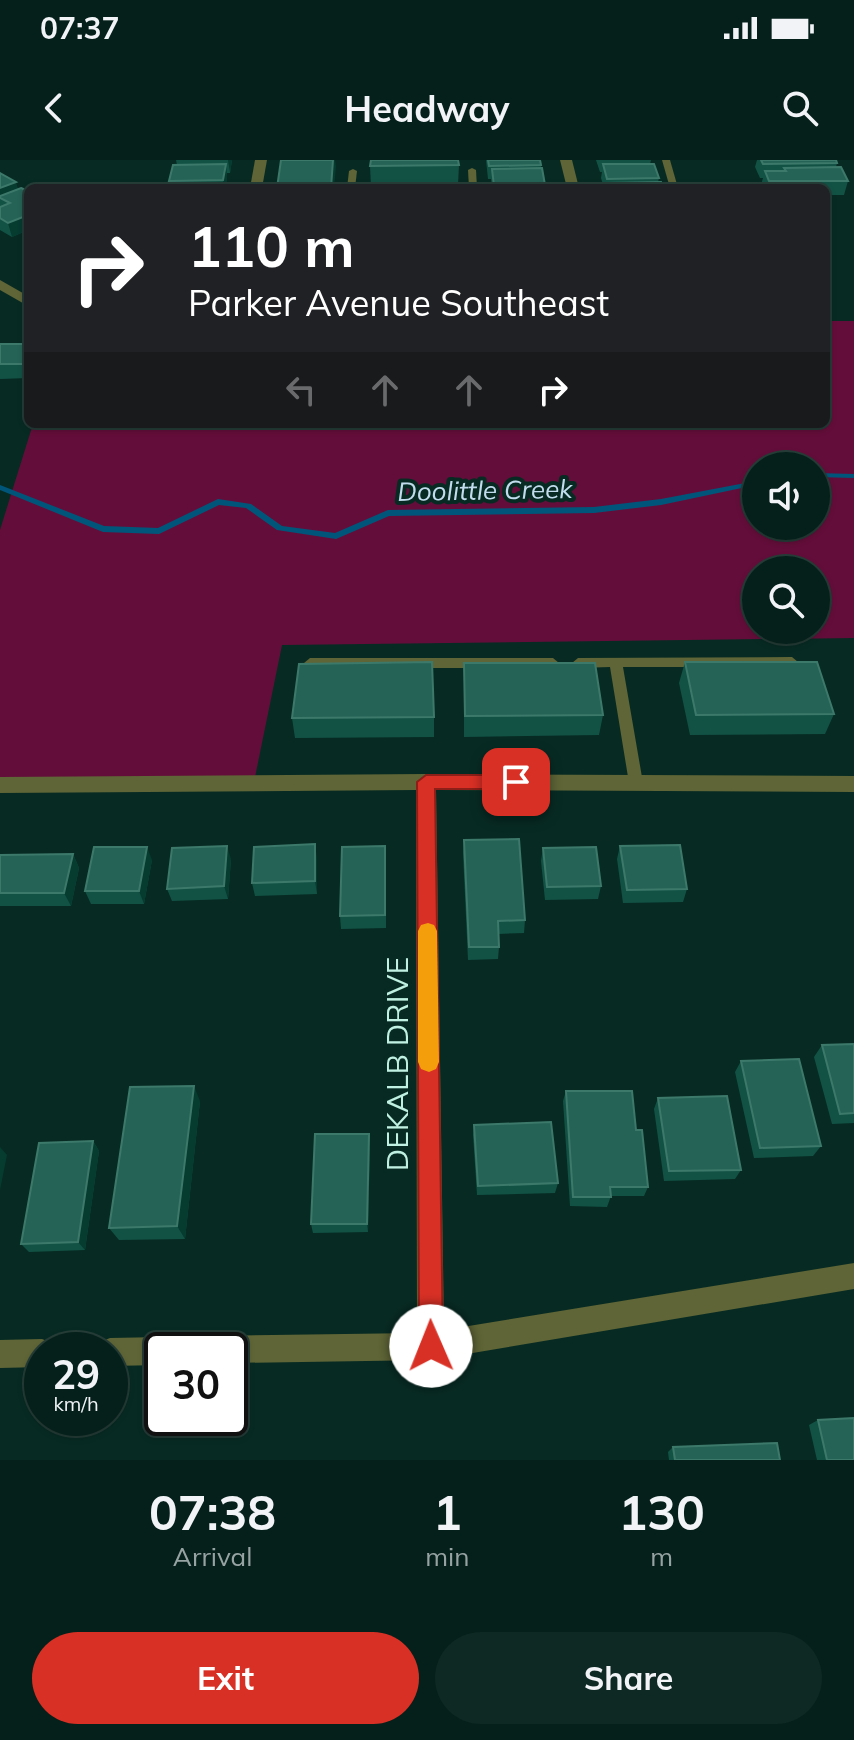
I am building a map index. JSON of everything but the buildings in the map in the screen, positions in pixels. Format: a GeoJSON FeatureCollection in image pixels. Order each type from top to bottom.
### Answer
{"type":"FeatureCollection","features":[{"type":"Feature","properties":{"kind":"street"},"geometry":{"type":"LineString","coordinates":[[257,184],[261,160]]}},
{"type":"Feature","properties":{"kind":"street"},"geometry":{"type":"LineString","coordinates":[[566,160],[572,184]]}},
{"type":"Feature","properties":{"kind":"street"},"geometry":{"type":"LineString","coordinates":[[0,284],[24,299]]}},
{"type":"Feature","properties":{"kind":"street"},"geometry":{"type":"LineString","coordinates":[[0,785],[426,782],[854,784]]}},
{"type":"Feature","properties":{"kind":"street","name":"DEKALB DRIVE"},"geometry":{"type":"LineString","coordinates":[[426,782],[431,1346]]}},
{"type":"Feature","properties":{"kind":"street"},"geometry":{"type":"LineString","coordinates":[[248,1349],[431,1346],[854,1276]]}},
{"type":"Feature","properties":{"kind":"street"},"geometry":{"type":"LineString","coordinates":[[0,1354],[24,1353]]}},
{"type":"Feature","properties":{"kind":"lane"},"geometry":{"type":"LineString","coordinates":[[666,160],[673,184]]}},
{"type":"Feature","properties":{"kind":"lane"},"geometry":{"type":"LineString","coordinates":[[472,170],[473,184]]}},
{"type":"Feature","properties":{"kind":"lane"},"geometry":{"type":"LineString","coordinates":[[351,184],[353,171]]}},
{"type":"Feature","properties":{"kind":"lane"},"geometry":{"type":"LineString","coordinates":[[310,663],[792,662]]}},
{"type":"Feature","properties":{"kind":"lane"},"geometry":{"type":"LineString","coordinates":[[616,663],[636,783]]}},
{"type":"Feature","properties":{"kind":"shaded area"},"geometry":{"type":"Polygon","coordinates":[[[830,321],[854,321],[854,638],[830,638],[830,556],[742,556],[742,639],[282,645],[254,782],[0,779],[0,530],[32,428],[830,428],[830,321]]]}},
{"type":"Feature","properties":{"kind":"waterway","name":"Doolittle Creek"},"geometry":{"type":"LineString","coordinates":[[830,475],[854,476]]}},
{"type":"Feature","properties":{"kind":"waterway","name":"Doolittle Creek"},"geometry":{"type":"LineString","coordinates":[[0,487],[103,529],[159,531],[218,502],[248,506],[280,528],[336,536],[388,513],[594,510],[661,502],[742,486]]}},
{"type":"Feature","properties":{"kind":"slow traffic"},"geometry":{"type":"LineString","coordinates":[[428,931],[429,1062]]}},
{"type":"Feature","properties":{"kind":"route"},"geometry":{"type":"LineString","coordinates":[[431,1346],[426,782],[516,782]]}}]}
